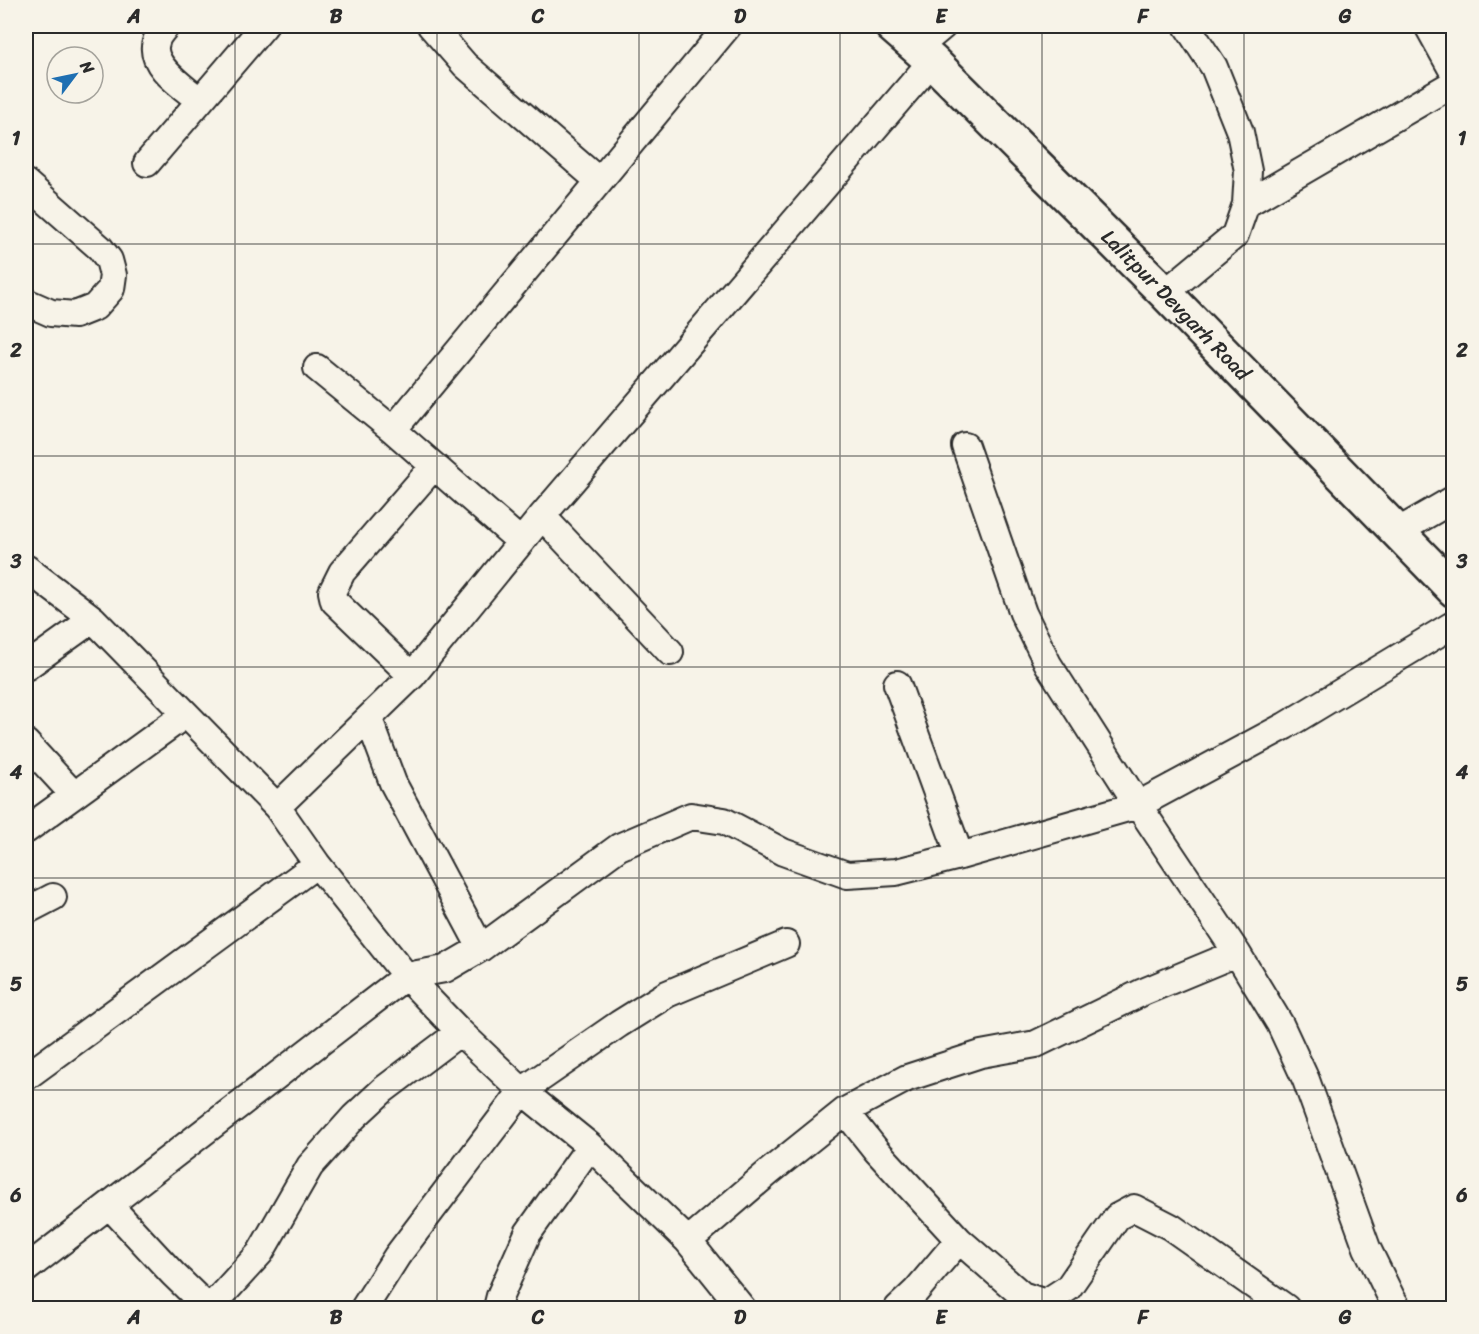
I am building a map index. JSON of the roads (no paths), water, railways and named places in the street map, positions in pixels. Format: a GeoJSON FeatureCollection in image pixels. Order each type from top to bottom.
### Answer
{"type":"FeatureCollection","features":[{"type":"Feature","properties":{"kind":"main road","name":"Lalitpur Devgarh Road"},"geometry":{"type":"LineString","coordinates":[[892,26],[925,54],[1165,293],[1454,590]]}},
{"type":"Feature","properties":{"kind":"street"},"geometry":{"type":"LineString","coordinates":[[166,26],[156,42],[155,54],[161,67],[200,101]]}},
{"type":"Feature","properties":{"kind":"street"},"geometry":{"type":"LineString","coordinates":[[147,163],[264,26]]}},
{"type":"Feature","properties":{"kind":"street"},"geometry":{"type":"LineString","coordinates":[[431,26],[465,65],[599,181]]}},
{"type":"Feature","properties":{"kind":"street"},"geometry":{"type":"LineString","coordinates":[[393,430],[728,26]]}},
{"type":"Feature","properties":{"kind":"street"},"geometry":{"type":"LineString","coordinates":[[277,807],[412,676],[925,54],[943,26]]}},
{"type":"Feature","properties":{"kind":"street"},"geometry":{"type":"LineString","coordinates":[[1165,293],[1235,235],[1246,204],[1248,171],[1240,132],[1214,67],[1187,26]]}},
{"type":"Feature","properties":{"kind":"street"},"geometry":{"type":"LineString","coordinates":[[1428,26],[1454,73]]}},
{"type":"Feature","properties":{"kind":"street"},"geometry":{"type":"LineString","coordinates":[[1246,204],[1454,83]]}},
{"type":"Feature","properties":{"kind":"street"},"geometry":{"type":"LineString","coordinates":[[26,183],[100,248],[109,260],[113,275],[111,289],[95,307],[75,315],[51,313],[26,302]]}},
{"type":"Feature","properties":{"kind":"street"},"geometry":{"type":"LineString","coordinates":[[317,368],[393,430],[521,542]]}},
{"type":"Feature","properties":{"kind":"street"},"geometry":{"type":"LineString","coordinates":[[965,446],[1023,613],[1048,664],[1138,805],[1237,953],[1280,1024],[1306,1080],[1367,1248],[1398,1308]]}},
{"type":"Feature","properties":{"kind":"street"},"geometry":{"type":"LineString","coordinates":[[412,676],[333,601],[332,592],[342,572],[434,466]]}},
{"type":"Feature","properties":{"kind":"street"},"geometry":{"type":"LineString","coordinates":[[1397,532],[1454,499]]}},
{"type":"Feature","properties":{"kind":"street"},"geometry":{"type":"LineString","coordinates":[[542,516],[670,652]]}},
{"type":"Feature","properties":{"kind":"street"},"geometry":{"type":"LineString","coordinates":[[26,568],[93,619],[277,807],[317,864],[406,976],[522,1091],[590,1146],[688,1241],[742,1308]]}},
{"type":"Feature","properties":{"kind":"street"},"geometry":{"type":"LineString","coordinates":[[26,668],[93,619]]}},
{"type":"Feature","properties":{"kind":"street"},"geometry":{"type":"LineString","coordinates":[[28,1262],[109,1205],[406,976],[445,969],[481,948],[619,847],[691,816],[723,821],[783,852],[847,874],[897,872],[960,856],[1138,805],[1285,726],[1454,624]]}},
{"type":"Feature","properties":{"kind":"street"},"geometry":{"type":"LineString","coordinates":[[897,684],[960,856]]}},
{"type":"Feature","properties":{"kind":"street"},"geometry":{"type":"LineString","coordinates":[[26,830],[186,714]]}},
{"type":"Feature","properties":{"kind":"street"},"geometry":{"type":"LineString","coordinates":[[369,719],[393,783],[481,948]]}},
{"type":"Feature","properties":{"kind":"street"},"geometry":{"type":"LineString","coordinates":[[26,743],[74,795]]}},
{"type":"Feature","properties":{"kind":"street"},"geometry":{"type":"LineString","coordinates":[[26,1077],[317,864]]}},
{"type":"Feature","properties":{"kind":"street"},"geometry":{"type":"LineString","coordinates":[[26,911],[53,897]]}},
{"type":"Feature","properties":{"kind":"street"},"geometry":{"type":"LineString","coordinates":[[364,1308],[397,1256],[522,1091],[667,994],[786,944]]}},
{"type":"Feature","properties":{"kind":"street"},"geometry":{"type":"LineString","coordinates":[[688,1241],[845,1111],[907,1077],[981,1054],[1036,1044],[1143,992],[1237,953]]}},
{"type":"Feature","properties":{"kind":"street"},"geometry":{"type":"LineString","coordinates":[[109,1205],[172,1274],[209,1308],[260,1253],[310,1166],[354,1117],[383,1090],[460,1032]]}},
{"type":"Feature","properties":{"kind":"street"},"geometry":{"type":"LineString","coordinates":[[845,1111],[876,1150],[959,1240],[1022,1295],[1045,1303],[1068,1288],[1117,1217],[1134,1208],[1171,1227],[1279,1306]]}},
{"type":"Feature","properties":{"kind":"street"},"geometry":{"type":"LineString","coordinates":[[497,1308],[500,1296],[528,1233],[590,1146]]}},
{"type":"Feature","properties":{"kind":"street"},"geometry":{"type":"LineString","coordinates":[[898,1308],[916,1291],[959,1240]]}}]}
